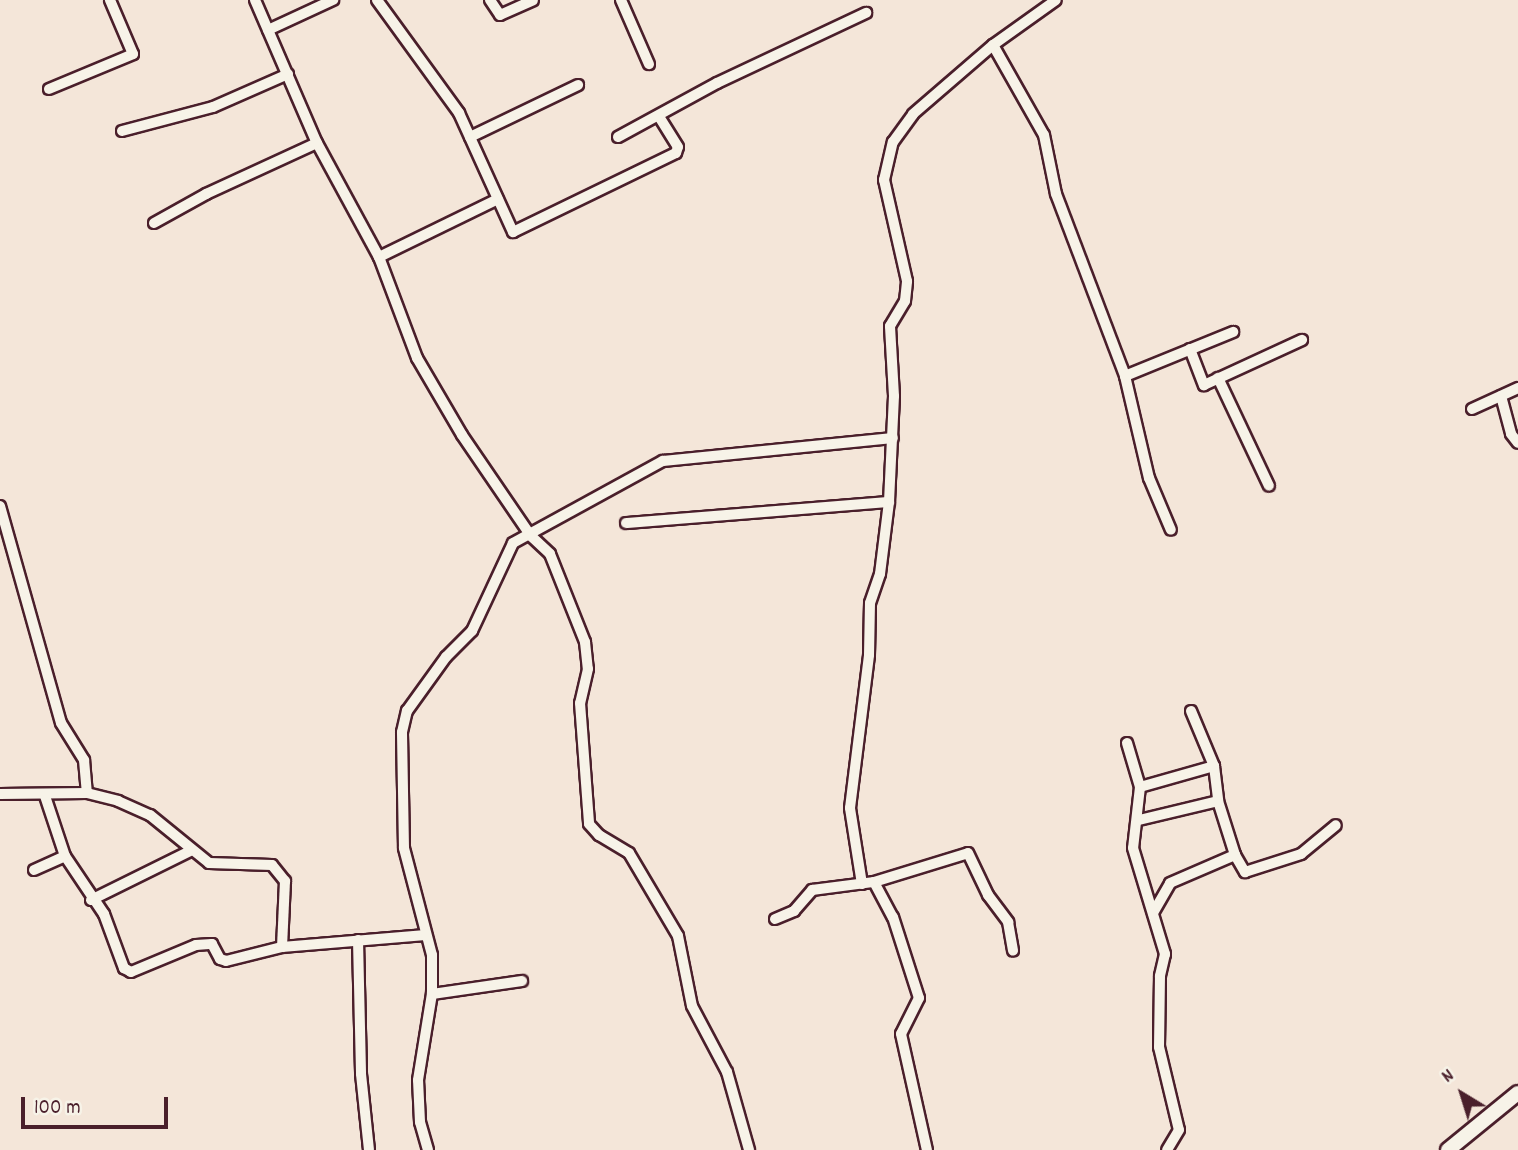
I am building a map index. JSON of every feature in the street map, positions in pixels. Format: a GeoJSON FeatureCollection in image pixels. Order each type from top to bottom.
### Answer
{"type":"FeatureCollection","features":[{"type":"Feature","properties":{"kind":"main road"},"geometry":{"type":"LineString","coordinates":[[1448,1150],[1518,1093]]}},
{"type":"Feature","properties":{"kind":"street"},"geometry":{"type":"LineString","coordinates":[[49,89],[132,54],[110,0]]}},
{"type":"Feature","properties":{"kind":"street"},"geometry":{"type":"LineString","coordinates":[[255,0],[317,143],[379,257],[417,358],[462,435],[531,536],[550,554],[585,642],[588,669],[580,703],[589,824],[598,835],[629,853],[678,936],[692,1006],[727,1072],[749,1150]]}},
{"type":"Feature","properties":{"kind":"street"},"geometry":{"type":"LineString","coordinates":[[268,30],[333,0]]}},
{"type":"Feature","properties":{"kind":"street"},"geometry":{"type":"LineString","coordinates":[[377,0],[453,103],[498,200],[517,232],[676,153],[678,147],[659,116]]}},
{"type":"Feature","properties":{"kind":"street"},"geometry":{"type":"LineString","coordinates":[[490,0],[500,15],[533,0]]}},
{"type":"Feature","properties":{"kind":"street"},"geometry":{"type":"LineString","coordinates":[[621,0],[649,64]]}},
{"type":"Feature","properties":{"kind":"street"},"geometry":{"type":"LineString","coordinates":[[862,884],[850,808],[869,655],[870,603],[880,574],[889,502],[892,438],[890,326],[905,301],[907,281],[884,180],[893,142],[913,114],[993,45],[1056,0]]}},
{"type":"Feature","properties":{"kind":"street"},"geometry":{"type":"LineString","coordinates":[[618,137],[866,13]]}},
{"type":"Feature","properties":{"kind":"street"},"geometry":{"type":"LineString","coordinates":[[993,45],[1044,135],[1056,194],[1125,376],[1149,478],[1171,530]]}},
{"type":"Feature","properties":{"kind":"street"},"geometry":{"type":"LineString","coordinates":[[122,131],[213,107],[288,74]]}},
{"type":"Feature","properties":{"kind":"street"},"geometry":{"type":"LineString","coordinates":[[470,137],[578,85]]}},
{"type":"Feature","properties":{"kind":"street"},"geometry":{"type":"LineString","coordinates":[[154,223],[206,194],[317,143]]}},
{"type":"Feature","properties":{"kind":"street"},"geometry":{"type":"LineString","coordinates":[[379,257],[498,200]]}},
{"type":"Feature","properties":{"kind":"street"},"geometry":{"type":"LineString","coordinates":[[1125,376],[1233,332]]}},
{"type":"Feature","properties":{"kind":"street"},"geometry":{"type":"LineString","coordinates":[[1191,349],[1202,384],[1302,340]]}},
{"type":"Feature","properties":{"kind":"street"},"geometry":{"type":"LineString","coordinates":[[1218,379],[1269,486]]}},
{"type":"Feature","properties":{"kind":"street"},"geometry":{"type":"LineString","coordinates":[[1472,409],[1518,388]]}},
{"type":"Feature","properties":{"kind":"street"},"geometry":{"type":"LineString","coordinates":[[1501,396],[1511,434],[1518,443]]}},
{"type":"Feature","properties":{"kind":"street"},"geometry":{"type":"LineString","coordinates":[[428,1150],[420,1122],[418,1080],[432,994],[432,955],[403,839],[402,732],[407,711],[446,657],[472,631],[513,543],[531,536],[663,461],[892,438]]}},
{"type":"Feature","properties":{"kind":"street"},"geometry":{"type":"LineString","coordinates":[[626,523],[889,502]]}},
{"type":"Feature","properties":{"kind":"street"},"geometry":{"type":"LineString","coordinates":[[0,506],[61,723],[84,760],[87,793]]}},
{"type":"Feature","properties":{"kind":"street"},"geometry":{"type":"LineString","coordinates":[[1191,711],[1214,766],[1218,801],[1234,855],[1245,872],[1301,854],[1336,825]]}},
{"type":"Feature","properties":{"kind":"street"},"geometry":{"type":"LineString","coordinates":[[1127,743],[1140,787],[1139,820],[1133,848],[1166,954],[1160,976],[1159,1047],[1179,1130],[1167,1150]]}},
{"type":"Feature","properties":{"kind":"street"},"geometry":{"type":"LineString","coordinates":[[1140,787],[1214,766]]}},
{"type":"Feature","properties":{"kind":"street"},"geometry":{"type":"LineString","coordinates":[[0,794],[45,796],[87,793],[150,815],[190,851],[209,863],[244,862],[281,870],[285,881],[282,947]]}},
{"type":"Feature","properties":{"kind":"street"},"geometry":{"type":"LineString","coordinates":[[45,796],[65,856],[91,900],[104,914],[124,968],[131,972],[196,945],[212,943],[220,959],[226,961],[282,947],[426,935]]}},
{"type":"Feature","properties":{"kind":"street"},"geometry":{"type":"LineString","coordinates":[[1139,820],[1218,801]]}},
{"type":"Feature","properties":{"kind":"street"},"geometry":{"type":"LineString","coordinates":[[91,900],[190,851]]}},
{"type":"Feature","properties":{"kind":"street"},"geometry":{"type":"LineString","coordinates":[[775,919],[794,911],[812,890],[874,882],[968,853],[988,895],[1008,922],[1013,951]]}},
{"type":"Feature","properties":{"kind":"street"},"geometry":{"type":"LineString","coordinates":[[1153,913],[1170,883],[1234,855]]}},
{"type":"Feature","properties":{"kind":"street"},"geometry":{"type":"LineString","coordinates":[[34,870],[65,856]]}},
{"type":"Feature","properties":{"kind":"street"},"geometry":{"type":"LineString","coordinates":[[874,882],[893,917],[919,998],[901,1034],[927,1150]]}},
{"type":"Feature","properties":{"kind":"street"},"geometry":{"type":"LineString","coordinates":[[358,940],[362,1095],[369,1150]]}},
{"type":"Feature","properties":{"kind":"street"},"geometry":{"type":"LineString","coordinates":[[432,994],[522,981]]}}]}
